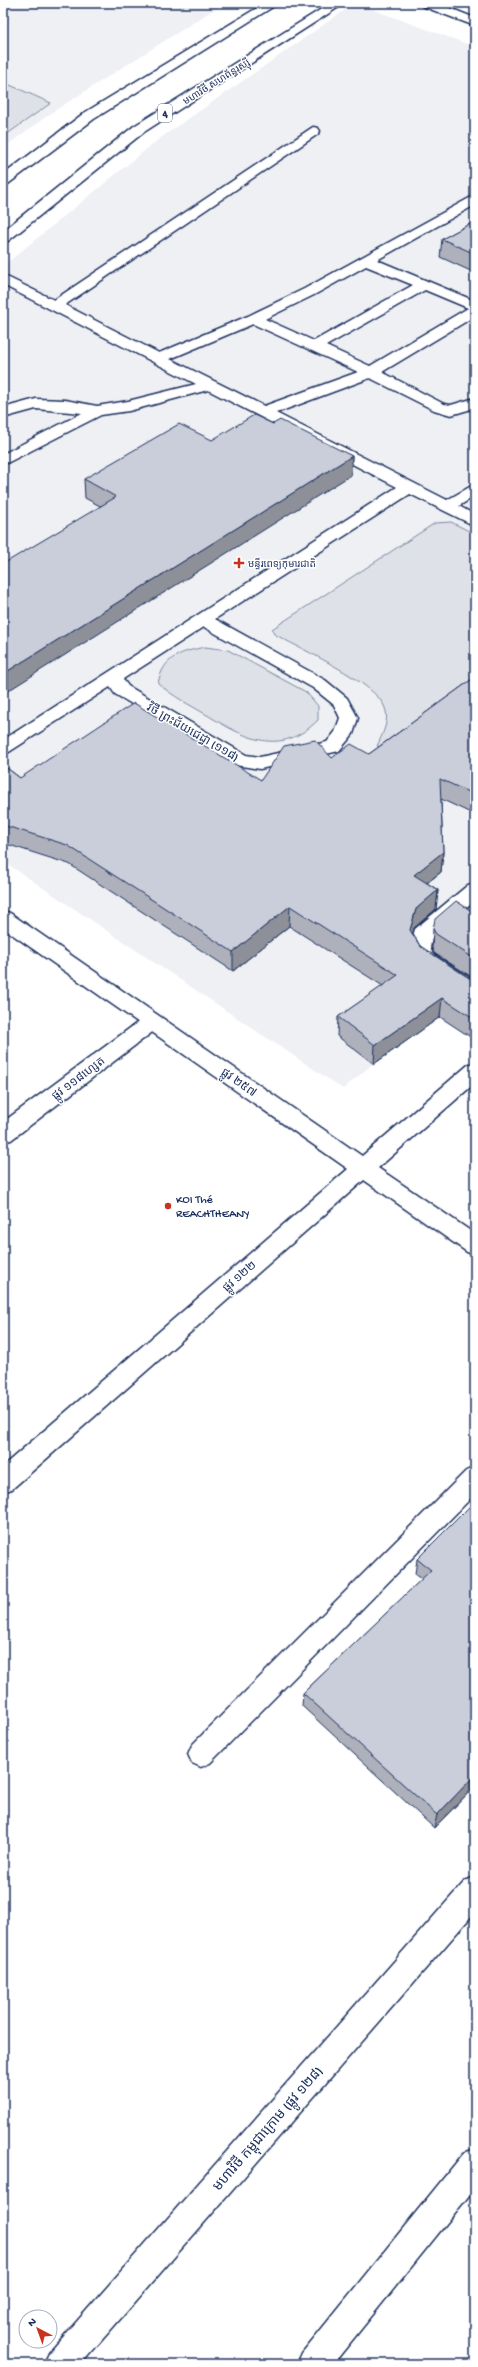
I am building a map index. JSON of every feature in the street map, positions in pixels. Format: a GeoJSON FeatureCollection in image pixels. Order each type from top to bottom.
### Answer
{"type":"FeatureCollection","features":[{"type":"Feature","properties":{"kind":"main road"},"geometry":{"type":"LineString","coordinates":[[3,181],[89,116],[273,3]]}},
{"type":"Feature","properties":{"kind":"main road","name":"មហាវិថី សហព័ន្ធរុស្ស៊ី"},"geometry":{"type":"LineString","coordinates":[[3,238],[139,129],[339,3]]}},
{"type":"Feature","properties":{"kind":"main road"},"geometry":{"type":"LineString","coordinates":[[426,3],[475,22]]}},
{"type":"Feature","properties":{"kind":"main road"},"geometry":{"type":"LineString","coordinates":[[56,305],[313,131]]}},
{"type":"Feature","properties":{"kind":"main road"},"geometry":{"type":"LineString","coordinates":[[159,358],[253,320],[367,260],[475,199]]}},
{"type":"Feature","properties":{"kind":"main road"},"geometry":{"type":"LineString","coordinates":[[367,260],[475,306]]}},
{"type":"Feature","properties":{"kind":"main road"},"geometry":{"type":"LineString","coordinates":[[3,279],[475,521]]}},
{"type":"Feature","properties":{"kind":"main road"},"geometry":{"type":"LineString","coordinates":[[314,347],[424,285]]}},
{"type":"Feature","properties":{"kind":"main road"},"geometry":{"type":"LineString","coordinates":[[263,412],[371,372],[475,310]]}},
{"type":"Feature","properties":{"kind":"main road"},"geometry":{"type":"LineString","coordinates":[[253,320],[371,372],[439,407],[451,410],[475,403]]}},
{"type":"Feature","properties":{"kind":"main road"},"geometry":{"type":"LineString","coordinates":[[3,413],[36,404],[65,404],[97,410],[129,406],[209,385]]}},
{"type":"Feature","properties":{"kind":"main road"},"geometry":{"type":"LineString","coordinates":[[3,460],[97,410]]}},
{"type":"Feature","properties":{"kind":"main road"},"geometry":{"type":"LineString","coordinates":[[3,748],[409,487]]}},
{"type":"Feature","properties":{"kind":"main road"},"geometry":{"type":"LineString","coordinates":[[447,507],[475,489]]}},
{"type":"Feature","properties":{"kind":"main road","name":"វិថី ព្រះជ័យជេដ្ធា (១១៨)"},"geometry":{"type":"LineString","coordinates":[[113,677],[121,690],[242,761],[260,763],[333,747],[344,734],[349,718],[341,702],[319,684],[204,620]]}},
{"type":"Feature","properties":{"kind":"main road"},"geometry":{"type":"LineString","coordinates":[[475,890],[422,934],[420,948],[426,959],[475,991]]}},
{"type":"Feature","properties":{"kind":"main road","name":"ផ្លូវ ២៥៧"},"geometry":{"type":"LineString","coordinates":[[3,918],[475,1246]]}},
{"type":"Feature","properties":{"kind":"main road","name":"ផ្លូវ ១១៨ហ្សេត"},"geometry":{"type":"LineString","coordinates":[[3,1134],[152,1022]]}},
{"type":"Feature","properties":{"kind":"main road","name":"ផ្លូវ ១២២"},"geometry":{"type":"LineString","coordinates":[[3,1481],[475,1071]]}},
{"type":"Feature","properties":{"kind":"main road"},"geometry":{"type":"LineString","coordinates":[[201,1754],[475,1478]]}},
{"type":"Feature","properties":{"kind":"main road","name":"មហាវិថី កម្ពុជាក្រោម (ផ្លូវ ១២៨)"},"geometry":{"type":"LineString","coordinates":[[60,2364],[475,1891]]}},
{"type":"Feature","properties":{"kind":"main road"},"geometry":{"type":"LineString","coordinates":[[313,2364],[475,2164]]}},
{"type":"Feature","properties":{"kind":"shaded area"},"geometry":{"type":"Polygon","coordinates":[[[3,3],[224,3],[54,111],[3,148],[3,3]]]}},
{"type":"Feature","properties":{"kind":"shaded area","name":"មន្ទីរពេទ្យកុមារជាតិ"},"geometry":{"type":"Polygon","coordinates":[[[355,3],[475,47],[475,978],[343,1089],[3,861],[3,266],[159,139],[355,3]]]}},
{"type":"Feature","properties":{"kind":"shaded area"},"geometry":{"type":"Polygon","coordinates":[[[3,82],[51,103],[3,137],[3,82]]]}},
{"type":"Feature","properties":{"kind":"shaded area"},"geometry":{"type":"Polygon","coordinates":[[[451,522],[475,534],[475,683],[387,748],[377,746],[385,728],[387,718],[385,708],[379,698],[353,677],[274,634],[272,629],[435,523],[451,522]]]}},
{"type":"Feature","properties":{"kind":"shaded area"},"geometry":{"type":"Polygon","coordinates":[[[205,647],[228,650],[306,692],[318,706],[318,720],[304,732],[290,738],[276,741],[249,737],[235,731],[175,696],[158,683],[164,667],[169,661],[181,653],[205,647]]]}},
{"type":"Feature","properties":{"kind":"building"},"geometry":{"type":"Polygon","coordinates":[[[475,221],[475,254],[442,239],[475,221]]]}},
{"type":"Feature","properties":{"kind":"building"},"geometry":{"type":"Polygon","coordinates":[[[254,415],[273,424],[280,420],[352,456],[3,674],[3,564],[116,497],[84,479],[179,424],[212,440],[254,415]]]}},
{"type":"Feature","properties":{"kind":"building"},"geometry":{"type":"Polygon","coordinates":[[[475,677],[475,795],[440,779],[443,852],[414,875],[438,890],[416,909],[410,930],[420,946],[469,978],[475,979],[475,1019],[442,998],[375,1045],[338,1017],[398,975],[290,906],[233,952],[67,845],[3,825],[3,765],[20,778],[134,703],[261,780],[284,746],[315,740],[332,758],[351,744],[369,754],[475,677]]]}},
{"type":"Feature","properties":{"kind":"building"},"geometry":{"type":"Polygon","coordinates":[[[456,901],[475,913],[475,959],[436,934],[433,929],[435,919],[456,901]]]}},
{"type":"Feature","properties":{"kind":"building"},"geometry":{"type":"Polygon","coordinates":[[[471,1505],[475,1508],[475,1775],[437,1815],[303,1693],[431,1570],[417,1559],[471,1505]]]}},
{"type":"Feature","properties":{"kind":"place","name":"មន្ទីរពេទ្យកុមារជាតិ"},"geometry":{"type":"Point","coordinates":[239,563]}},
{"type":"Feature","properties":{"kind":"place","name":"KOI Thé REACHTHEANY"},"geometry":{"type":"Point","coordinates":[168,1206]}}]}
